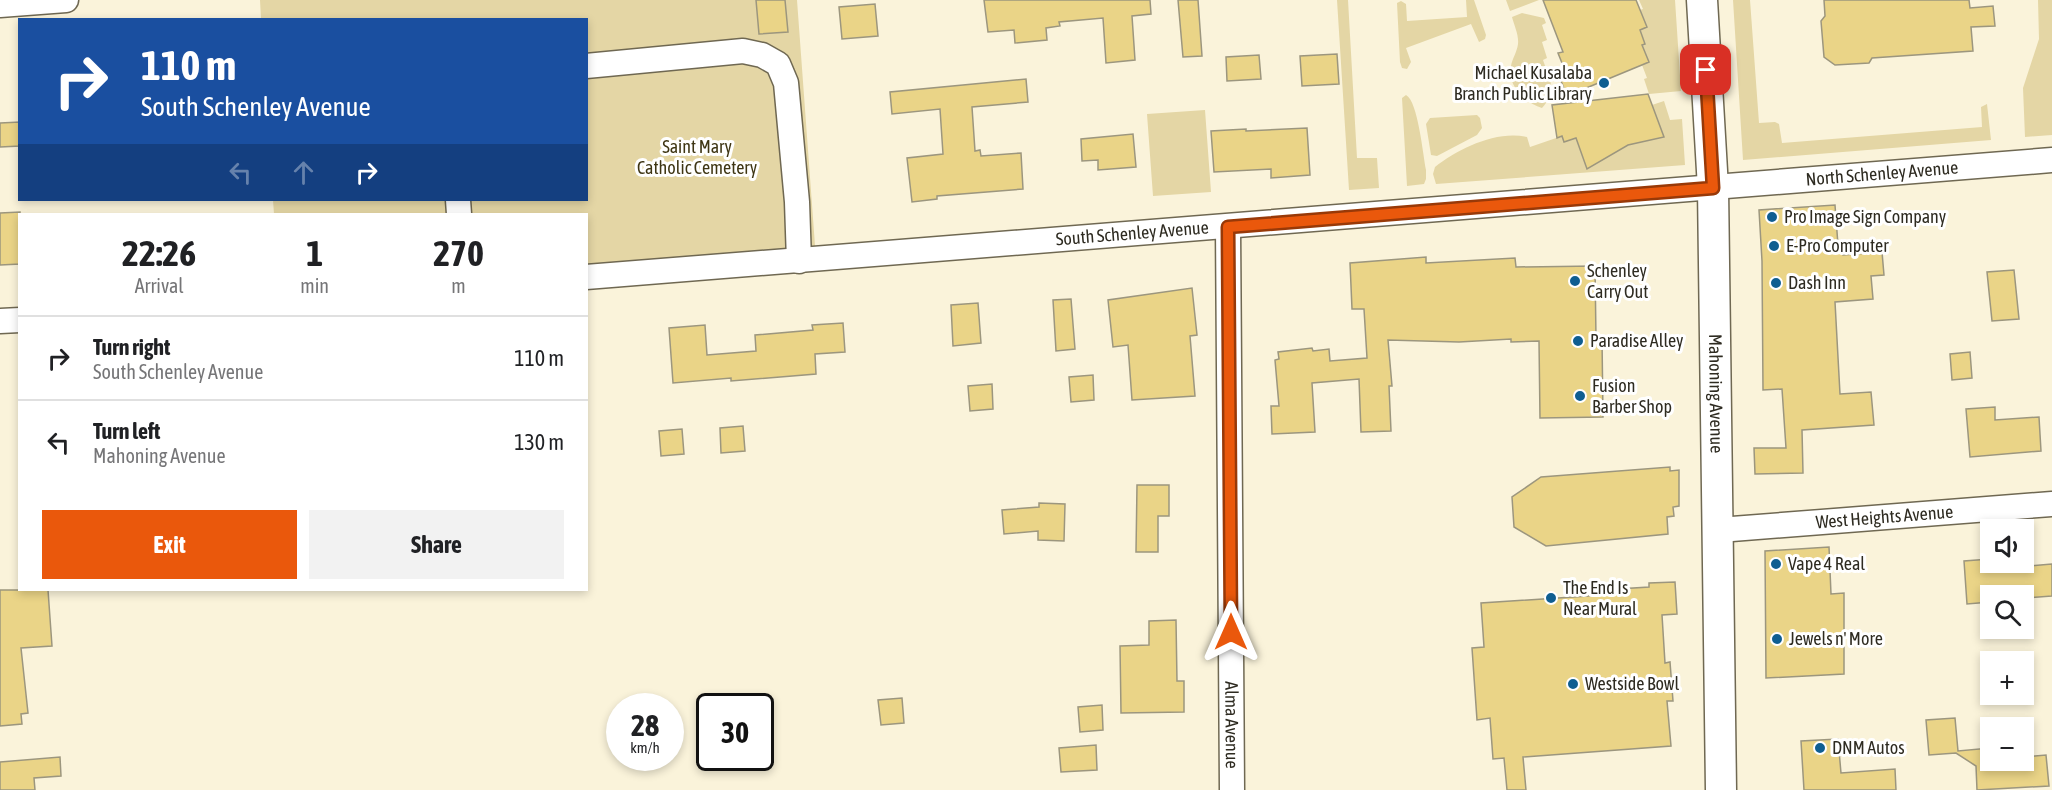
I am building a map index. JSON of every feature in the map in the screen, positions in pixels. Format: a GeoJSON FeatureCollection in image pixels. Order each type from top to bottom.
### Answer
{"type":"FeatureCollection","features":[{"type":"Feature","properties":{"kind":"main road","name":"Mahoning Avenue"},"geometry":{"type":"LineString","coordinates":[[1702,0],[1713,188],[1721,790]]}},
{"type":"Feature","properties":{"kind":"street"},"geometry":{"type":"LineString","coordinates":[[0,5],[66,0]]}},
{"type":"Feature","properties":{"kind":"street"},"geometry":{"type":"LineString","coordinates":[[588,66],[743,51],[762,56],[778,64],[786,83],[797,202],[799,261]]}},
{"type":"Feature","properties":{"kind":"street","name":"North Schenley Avenue"},"geometry":{"type":"LineString","coordinates":[[1713,188],[2052,160]]}},
{"type":"Feature","properties":{"kind":"street","name":"South Schenley Avenue"},"geometry":{"type":"LineString","coordinates":[[588,277],[1713,188]]}},
{"type":"Feature","properties":{"kind":"street","name":"Alma Avenue"},"geometry":{"type":"LineString","coordinates":[[1228,227],[1232,790]]}},
{"type":"Feature","properties":{"kind":"street"},"geometry":{"type":"LineString","coordinates":[[0,321],[18,320]]}},
{"type":"Feature","properties":{"kind":"street","name":"West Heights Avenue"},"geometry":{"type":"LineString","coordinates":[[1719,530],[2052,504]]}},
{"type":"Feature","properties":{"kind":"green space","name":"Saint Mary Catholic Cemetery"},"geometry":{"type":"Polygon","coordinates":[[[260,0],[797,0],[816,259],[588,277],[588,213],[274,213],[273,201],[588,201],[588,18],[261,18],[260,0]]]}},
{"type":"Feature","properties":{"kind":"green space"},"geometry":{"type":"Polygon","coordinates":[[[1337,0],[1348,0],[1357,158],[1377,158],[1379,188],[1349,190],[1337,0]]]}},
{"type":"Feature","properties":{"kind":"green space"},"geometry":{"type":"Polygon","coordinates":[[[1466,0],[1474,0],[1486,35],[1485,39],[1479,42],[1471,24],[1406,48],[1411,62],[1407,69],[1402,68],[1397,3],[1401,1],[1406,4],[1407,21],[1467,17],[1466,0]]]}},
{"type":"Feature","properties":{"kind":"green space"},"geometry":{"type":"Polygon","coordinates":[[[1506,0],[1539,0],[1510,11],[1506,0]]]}},
{"type":"Feature","properties":{"kind":"green space"},"geometry":{"type":"Polygon","coordinates":[[[1639,0],[1675,0],[1681,91],[1649,94],[1644,79],[1647,78],[1642,65],[1649,62],[1642,45],[1645,44],[1640,30],[1647,27],[1640,10],[1643,9],[1639,0]]]}},
{"type":"Feature","properties":{"kind":"green space"},"geometry":{"type":"Polygon","coordinates":[[[1733,0],[1750,0],[1759,123],[1779,124],[1782,143],[1982,127],[1981,107],[1987,104],[1991,140],[1743,160],[1733,0]]]}},
{"type":"Feature","properties":{"kind":"green space"},"geometry":{"type":"Polygon","coordinates":[[[2038,0],[2052,0],[2052,135],[2025,137],[2023,88],[2039,39],[2038,0]]]}},
{"type":"Feature","properties":{"kind":"green space"},"geometry":{"type":"Polygon","coordinates":[[[1522,13],[1544,18],[1546,23],[1542,25],[1547,40],[1542,42],[1547,58],[1543,60],[1551,90],[1542,108],[1529,102],[1519,93],[1510,74],[1518,41],[1512,17],[1522,13]]]}},
{"type":"Feature","properties":{"kind":"green space"},"geometry":{"type":"Polygon","coordinates":[[[1406,95],[1417,117],[1426,170],[1424,184],[1407,186],[1402,98],[1406,95]]]}},
{"type":"Feature","properties":{"kind":"green space"},"geometry":{"type":"Polygon","coordinates":[[[1664,101],[1670,120],[1682,119],[1685,165],[1436,184],[1433,174],[1435,167],[1466,148],[1503,136],[1527,137],[1530,147],[1562,136],[1564,142],[1573,139],[1571,132],[1632,142],[1664,137],[1652,105],[1664,101]]]}},
{"type":"Feature","properties":{"kind":"green space"},"geometry":{"type":"Polygon","coordinates":[[[1205,110],[1211,192],[1153,196],[1147,114],[1205,110]]]}},
{"type":"Feature","properties":{"kind":"green space"},"geometry":{"type":"Polygon","coordinates":[[[1477,115],[1482,128],[1477,135],[1437,156],[1431,155],[1426,124],[1430,118],[1477,115]]]}},
{"type":"Feature","properties":{"kind":"building"},"geometry":{"type":"Polygon","coordinates":[[[756,0],[785,0],[788,32],[759,34],[756,0]]]}},
{"type":"Feature","properties":{"kind":"building"},"geometry":{"type":"Polygon","coordinates":[[[984,0],[1150,0],[1151,14],[1132,16],[1135,60],[1106,63],[1103,18],[1059,22],[1060,26],[1046,28],[1047,40],[1015,43],[1014,30],[988,32],[984,0]]]}},
{"type":"Feature","properties":{"kind":"building"},"geometry":{"type":"Polygon","coordinates":[[[1178,0],[1198,0],[1202,56],[1183,57],[1178,0]]]}},
{"type":"Feature","properties":{"kind":"building"},"geometry":{"type":"Polygon","coordinates":[[[1543,0],[1636,0],[1647,27],[1640,30],[1645,44],[1642,45],[1649,62],[1567,96],[1557,71],[1564,68],[1558,53],[1563,52],[1543,0]]]}},
{"type":"Feature","properties":{"kind":"building"},"geometry":{"type":"Polygon","coordinates":[[[1824,0],[1969,0],[1970,8],[1993,6],[1995,26],[1971,27],[1973,51],[1872,58],[1869,63],[1835,65],[1824,57],[1821,21],[1825,16],[1824,0]]]}},
{"type":"Feature","properties":{"kind":"building"},"geometry":{"type":"Polygon","coordinates":[[[875,4],[878,36],[842,39],[839,7],[875,4]]]}},
{"type":"Feature","properties":{"kind":"building"},"geometry":{"type":"Polygon","coordinates":[[[1337,54],[1339,84],[1302,86],[1300,56],[1337,54]]]}},
{"type":"Feature","properties":{"kind":"building"},"geometry":{"type":"Polygon","coordinates":[[[1259,55],[1261,79],[1227,81],[1226,57],[1259,55]]]}},
{"type":"Feature","properties":{"kind":"building"},"geometry":{"type":"Polygon","coordinates":[[[1026,79],[1028,102],[972,107],[975,151],[980,150],[981,156],[1021,153],[1023,189],[937,196],[937,199],[912,202],[907,158],[943,154],[940,109],[892,114],[890,92],[1026,79]]]}},
{"type":"Feature","properties":{"kind":"building"},"geometry":{"type":"Polygon","coordinates":[[[1648,94],[1664,137],[1628,145],[1587,169],[1576,138],[1564,142],[1562,136],[1557,138],[1552,105],[1648,94]]]}},
{"type":"Feature","properties":{"kind":"building"},"geometry":{"type":"Polygon","coordinates":[[[18,122],[18,146],[0,147],[0,123],[18,122]]]}},
{"type":"Feature","properties":{"kind":"building"},"geometry":{"type":"Polygon","coordinates":[[[1307,128],[1310,175],[1271,178],[1271,169],[1214,172],[1211,131],[1307,128]]]}},
{"type":"Feature","properties":{"kind":"building"},"geometry":{"type":"Polygon","coordinates":[[[1133,134],[1136,167],[1098,170],[1098,160],[1082,161],[1081,139],[1133,134]]]}},
{"type":"Feature","properties":{"kind":"building"},"geometry":{"type":"Polygon","coordinates":[[[1835,205],[1838,245],[1842,244],[1843,255],[1882,252],[1884,275],[1871,276],[1873,299],[1835,302],[1840,394],[1871,392],[1874,425],[1802,430],[1803,473],[1755,474],[1754,448],[1786,448],[1782,389],[1763,390],[1762,261],[1759,210],[1835,205]]]}},
{"type":"Feature","properties":{"kind":"building"},"geometry":{"type":"Polygon","coordinates":[[[20,212],[18,213],[18,264],[0,265],[0,213],[20,212]]]}},
{"type":"Feature","properties":{"kind":"building"},"geometry":{"type":"Polygon","coordinates":[[[1426,257],[1426,263],[1515,258],[1516,267],[1595,266],[1596,338],[1602,338],[1603,417],[1540,418],[1539,341],[1511,342],[1511,339],[1459,342],[1388,340],[1392,386],[1389,386],[1391,431],[1361,432],[1359,379],[1312,383],[1315,432],[1272,434],[1271,406],[1279,406],[1275,360],[1279,359],[1278,352],[1312,348],[1313,351],[1329,349],[1330,361],[1367,358],[1364,309],[1352,309],[1350,263],[1426,257]]]}},
{"type":"Feature","properties":{"kind":"building"},"geometry":{"type":"Polygon","coordinates":[[[2014,270],[2019,319],[1992,321],[1987,272],[2014,270]]]}},
{"type":"Feature","properties":{"kind":"building"},"geometry":{"type":"Polygon","coordinates":[[[1192,288],[1197,335],[1190,336],[1195,396],[1132,400],[1128,345],[1113,347],[1108,300],[1192,288]]]}},
{"type":"Feature","properties":{"kind":"building"},"geometry":{"type":"Polygon","coordinates":[[[1071,299],[1075,349],[1056,351],[1053,300],[1071,299]]]}},
{"type":"Feature","properties":{"kind":"building"},"geometry":{"type":"Polygon","coordinates":[[[978,303],[981,343],[953,346],[951,305],[978,303]]]}},
{"type":"Feature","properties":{"kind":"building"},"geometry":{"type":"Polygon","coordinates":[[[843,323],[845,352],[815,354],[816,374],[673,383],[669,328],[705,325],[707,355],[756,351],[755,335],[813,330],[812,325],[843,323]]]}},
{"type":"Feature","properties":{"kind":"building"},"geometry":{"type":"Polygon","coordinates":[[[1970,352],[1972,378],[1952,380],[1950,354],[1970,352]]]}},
{"type":"Feature","properties":{"kind":"building"},"geometry":{"type":"Polygon","coordinates":[[[1093,375],[1094,400],[1071,402],[1069,377],[1093,375]]]}},
{"type":"Feature","properties":{"kind":"building"},"geometry":{"type":"Polygon","coordinates":[[[992,384],[993,409],[970,411],[968,386],[992,384]]]}},
{"type":"Feature","properties":{"kind":"building"},"geometry":{"type":"Polygon","coordinates":[[[1995,407],[1995,420],[2039,417],[2041,451],[1970,457],[1966,409],[1995,407]]]}},
{"type":"Feature","properties":{"kind":"building"},"geometry":{"type":"Polygon","coordinates":[[[743,426],[745,451],[721,453],[720,428],[743,426]]]}},
{"type":"Feature","properties":{"kind":"building"},"geometry":{"type":"Polygon","coordinates":[[[682,429],[684,454],[661,456],[659,431],[682,429]]]}},
{"type":"Feature","properties":{"kind":"building"},"geometry":{"type":"Polygon","coordinates":[[[1670,467],[1670,471],[1679,470],[1679,506],[1673,507],[1674,516],[1667,517],[1668,534],[1546,546],[1514,527],[1512,497],[1541,477],[1670,467]]]}},
{"type":"Feature","properties":{"kind":"building"},"geometry":{"type":"Polygon","coordinates":[[[1137,485],[1169,485],[1169,516],[1158,516],[1158,552],[1136,552],[1137,485]]]}},
{"type":"Feature","properties":{"kind":"building"},"geometry":{"type":"Polygon","coordinates":[[[1039,503],[1065,504],[1064,541],[1038,540],[1038,531],[1004,534],[1002,510],[1039,507],[1039,503]]]}},
{"type":"Feature","properties":{"kind":"building"},"geometry":{"type":"Polygon","coordinates":[[[1829,547],[1831,594],[1844,593],[1844,674],[1766,678],[1765,551],[1829,547]]]}},
{"type":"Feature","properties":{"kind":"building"},"geometry":{"type":"Polygon","coordinates":[[[1980,560],[1980,573],[2034,573],[2034,566],[2052,564],[2052,596],[2034,597],[2034,585],[1980,585],[1980,603],[1967,604],[1964,561],[1980,560]]]}},
{"type":"Feature","properties":{"kind":"building","name":"Westside Bowl"},"geometry":{"type":"Polygon","coordinates":[[[1675,582],[1677,614],[1662,615],[1665,663],[1670,662],[1673,701],[1667,701],[1671,746],[1523,757],[1526,790],[1507,790],[1504,758],[1493,759],[1490,718],[1477,720],[1472,648],[1484,647],[1481,603],[1603,595],[1602,590],[1649,587],[1649,583],[1675,582]]]}},
{"type":"Feature","properties":{"kind":"building"},"geometry":{"type":"Polygon","coordinates":[[[0,590],[48,591],[52,646],[21,648],[28,713],[21,714],[22,724],[0,726],[0,590]]]}},
{"type":"Feature","properties":{"kind":"building"},"geometry":{"type":"Polygon","coordinates":[[[1176,620],[1177,681],[1184,681],[1184,712],[1121,713],[1120,646],[1149,645],[1149,621],[1176,620]]]}},
{"type":"Feature","properties":{"kind":"building"},"geometry":{"type":"Polygon","coordinates":[[[902,698],[904,723],[881,725],[878,700],[902,698]]]}},
{"type":"Feature","properties":{"kind":"building"},"geometry":{"type":"Polygon","coordinates":[[[1102,705],[1103,730],[1080,732],[1078,707],[1102,705]]]}},
{"type":"Feature","properties":{"kind":"building"},"geometry":{"type":"Polygon","coordinates":[[[1955,718],[1958,751],[1980,749],[1980,771],[2034,771],[2034,756],[2046,755],[2049,786],[1977,790],[1976,766],[1956,753],[1929,755],[1926,720],[1955,718]]]}},
{"type":"Feature","properties":{"kind":"building"},"geometry":{"type":"Polygon","coordinates":[[[1838,739],[1841,773],[1895,769],[1896,790],[1804,790],[1801,741],[1838,739]]]}},
{"type":"Feature","properties":{"kind":"building"},"geometry":{"type":"Polygon","coordinates":[[[1096,745],[1097,770],[1061,772],[1059,748],[1096,745]]]}},
{"type":"Feature","properties":{"kind":"building"},"geometry":{"type":"Polygon","coordinates":[[[60,757],[61,776],[34,778],[35,790],[0,790],[0,762],[60,757]]]}},
{"type":"Feature","properties":{"kind":"place","name":"Michael Kusalaba Branch Public Library"},"geometry":{"type":"Point","coordinates":[1604,83]}},
{"type":"Feature","properties":{"kind":"place","name":"Pro Image Sign Company"},"geometry":{"type":"Point","coordinates":[1772,217]}},
{"type":"Feature","properties":{"kind":"place","name":"E-Pro Computer"},"geometry":{"type":"Point","coordinates":[1774,246]}},
{"type":"Feature","properties":{"kind":"place","name":"Schenley Carry Out"},"geometry":{"type":"Point","coordinates":[1575,281]}},
{"type":"Feature","properties":{"kind":"place","name":"Dash Inn"},"geometry":{"type":"Point","coordinates":[1776,283]}},
{"type":"Feature","properties":{"kind":"place","name":"Paradise Alley"},"geometry":{"type":"Point","coordinates":[1578,341]}},
{"type":"Feature","properties":{"kind":"place","name":"Fusion Barber Shop"},"geometry":{"type":"Point","coordinates":[1580,396]}},
{"type":"Feature","properties":{"kind":"place","name":"Vape 4 Real"},"geometry":{"type":"Point","coordinates":[1776,564]}},
{"type":"Feature","properties":{"kind":"place","name":"The End Is Near Mural"},"geometry":{"type":"Point","coordinates":[1551,598]}},
{"type":"Feature","properties":{"kind":"place","name":"Jewels n' More"},"geometry":{"type":"Point","coordinates":[1777,639]}},
{"type":"Feature","properties":{"kind":"place","name":"Westside Bowl"},"geometry":{"type":"Point","coordinates":[1573,684]}},
{"type":"Feature","properties":{"kind":"place","name":"DNM Autos"},"geometry":{"type":"Point","coordinates":[1820,748]}},
{"type":"Feature","properties":{"kind":"route"},"geometry":{"type":"LineString","coordinates":[[1231,632],[1228,227],[1713,188],[1706,70]]}}]}
